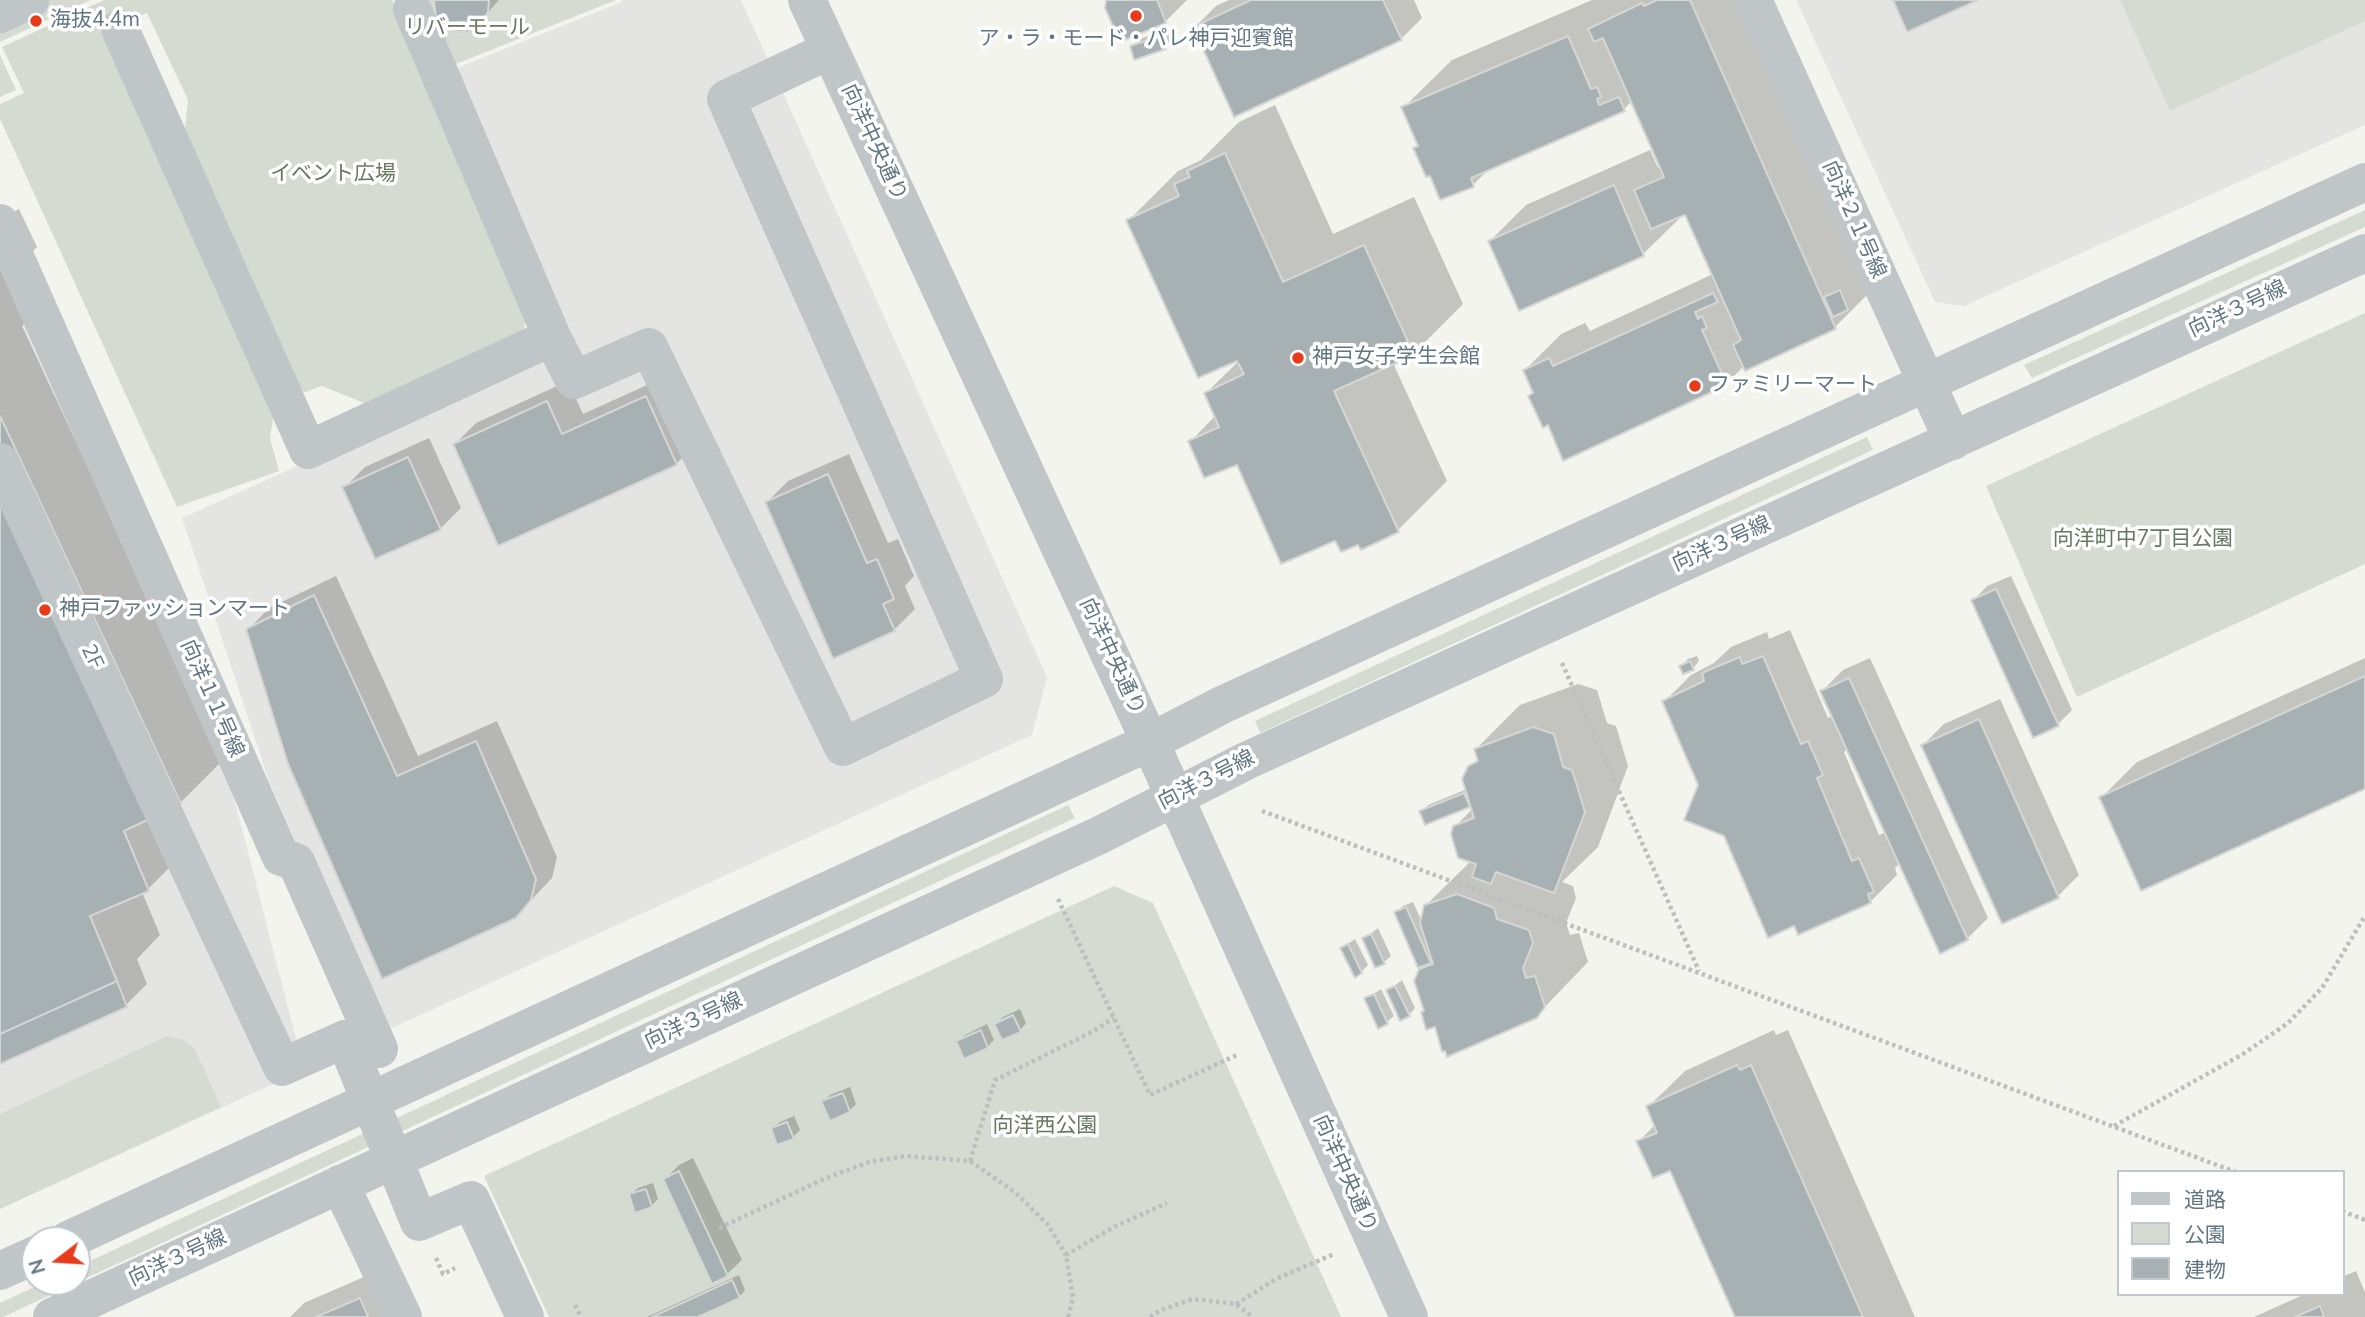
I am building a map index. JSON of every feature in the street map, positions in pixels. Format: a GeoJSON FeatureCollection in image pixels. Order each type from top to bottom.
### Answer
{"type":"FeatureCollection","features":[{"type":"Feature","properties":{"kind":"street"},"geometry":{"type":"LineString","coordinates":[[0,14],[30,0]]}},
{"type":"Feature","properties":{"kind":"street","name":"向洋中央通り"},"geometry":{"type":"LineString","coordinates":[[807,0],[1150,742],[1409,1317]]}},
{"type":"Feature","properties":{"kind":"street","name":"向洋２１号線"},"geometry":{"type":"LineString","coordinates":[[1753,0],[1953,441]]}},
{"type":"Feature","properties":{"kind":"street"},"geometry":{"type":"LineString","coordinates":[[412,9],[552,337],[574,380],[649,347],[843,747],[984,679],[726,99],[831,50]]}},
{"type":"Feature","properties":{"kind":"street"},"geometry":{"type":"LineString","coordinates":[[120,29],[308,450],[552,337]]}},
{"type":"Feature","properties":{"kind":"street"},"geometry":{"type":"LineString","coordinates":[[91,1229],[1150,742],[1224,704],[2365,181]]}},
{"type":"Feature","properties":{"kind":"street","name":"向洋１１号線"},"geometry":{"type":"LineString","coordinates":[[0,223],[284,864],[296,862],[362,1044],[419,1222],[471,1200],[525,1317]]}},
{"type":"Feature","properties":{"kind":"street","name":"向洋３号線"},"geometry":{"type":"LineString","coordinates":[[52,1317],[1100,835],[1261,754],[2365,253]]}},
{"type":"Feature","properties":{"kind":"street","name":"2F"},"geometry":{"type":"LineString","coordinates":[[0,462],[282,1067],[362,1044]]}},
{"type":"Feature","properties":{"kind":"street"},"geometry":{"type":"LineString","coordinates":[[340,1184],[403,1317]]}},
{"type":"Feature","properties":{"kind":"street"},"geometry":{"type":"LineString","coordinates":[[0,1271],[21,1261]]}},
{"type":"Feature","properties":{"kind":"path"},"geometry":{"type":"LineString","coordinates":[[1561,662],[1700,973]]}},
{"type":"Feature","properties":{"kind":"path"},"geometry":{"type":"LineString","coordinates":[[1262,811],[2231,1170]]}},
{"type":"Feature","properties":{"kind":"path"},"geometry":{"type":"LineString","coordinates":[[1057,896],[1150,1095],[1239,1054]]}},
{"type":"Feature","properties":{"kind":"path"},"geometry":{"type":"LineString","coordinates":[[2113,1126],[2243,1054],[2288,1023],[2322,988],[2365,916]]}},
{"type":"Feature","properties":{"kind":"path"},"geometry":{"type":"LineString","coordinates":[[970,1161],[995,1080],[1092,1032],[1114,1018]]}},
{"type":"Feature","properties":{"kind":"path"},"geometry":{"type":"LineString","coordinates":[[719,1228],[824,1179],[869,1162],[906,1156],[970,1161],[1016,1194],[1048,1226],[1066,1255],[1073,1298],[1068,1317]]}},
{"type":"Feature","properties":{"kind":"path"},"geometry":{"type":"LineString","coordinates":[[1066,1255],[1116,1226],[1167,1203]]}},
{"type":"Feature","properties":{"kind":"path"},"geometry":{"type":"LineString","coordinates":[[2344,1212],[2365,1220]]}},
{"type":"Feature","properties":{"kind":"path"},"geometry":{"type":"LineString","coordinates":[[1236,1304],[1276,1279],[1334,1254]]}},
{"type":"Feature","properties":{"kind":"path"},"geometry":{"type":"LineString","coordinates":[[443,1274],[455,1268]]}},
{"type":"Feature","properties":{"kind":"path"},"geometry":{"type":"LineString","coordinates":[[1150,1317],[1161,1310],[1193,1299],[1236,1304],[1253,1317]]}},
{"type":"Feature","properties":{"kind":"path"},"geometry":{"type":"LineString","coordinates":[[575,1305],[581,1317]]}},
{"type":"Feature","properties":{"kind":"shaded area"},"geometry":{"type":"Polygon","coordinates":[[[622,0],[741,0],[1047,677],[1032,735],[379,1034],[269,781],[182,518],[570,343],[452,70],[622,0]]]}},
{"type":"Feature","properties":{"kind":"shaded area"},"geometry":{"type":"Polygon","coordinates":[[[1796,0],[2365,0],[2365,125],[1964,306],[1935,302],[1796,0]]]}},
{"type":"Feature","properties":{"kind":"shaded area"},"geometry":{"type":"Polygon","coordinates":[[[0,246],[228,774],[304,1070],[0,1209],[0,246]]]}},
{"type":"Feature","properties":{"kind":"green space"},"geometry":{"type":"Polygon","coordinates":[[[0,0],[90,0],[0,42],[0,0]]]}},
{"type":"Feature","properties":{"kind":"green space","name":"イベント広場"},"geometry":{"type":"Polygon","coordinates":[[[104,0],[392,0],[527,296],[524,332],[364,403],[322,386],[306,392],[293,389],[183,148],[188,100],[147,13],[111,29],[275,406],[270,438],[279,471],[177,507],[0,119],[0,104],[24,93],[2,47],[104,0]]]}},
{"type":"Feature","properties":{"kind":"green space","name":"リバーモール"},"geometry":{"type":"Polygon","coordinates":[[[423,0],[616,0],[451,66],[423,0]]]}},
{"type":"Feature","properties":{"kind":"green space"},"geometry":{"type":"Polygon","coordinates":[[[2120,0],[2365,0],[2365,21],[2170,111],[2120,0]]]}},
{"type":"Feature","properties":{"kind":"green space"},"geometry":{"type":"Polygon","coordinates":[[[0,55],[16,90],[0,97],[0,55]]]}},
{"type":"Feature","properties":{"kind":"green space"},"geometry":{"type":"Polygon","coordinates":[[[2365,210],[2365,227],[2032,378],[2024,365],[2365,210]]]}},
{"type":"Feature","properties":{"kind":"green space","name":"向洋町中7丁目公園"},"geometry":{"type":"Polygon","coordinates":[[[2365,313],[2365,564],[2077,697],[1986,486],[2365,313]]]}},
{"type":"Feature","properties":{"kind":"green space"},"geometry":{"type":"Polygon","coordinates":[[[1867,437],[1873,450],[1260,733],[1255,721],[1867,437]]]}},
{"type":"Feature","properties":{"kind":"green space"},"geometry":{"type":"Polygon","coordinates":[[[1068,805],[1075,818],[91,1276],[91,1260],[1068,805]]]}},
{"type":"Feature","properties":{"kind":"green space","name":"向洋西公園"},"geometry":{"type":"Polygon","coordinates":[[[1114,886],[1153,903],[1341,1317],[549,1317],[484,1176],[1114,886]]]}},
{"type":"Feature","properties":{"kind":"green space"},"geometry":{"type":"Polygon","coordinates":[[[167,1036],[184,1040],[195,1049],[221,1107],[0,1209],[0,1114],[167,1036]]]}},
{"type":"Feature","properties":{"kind":"green space"},"geometry":{"type":"Polygon","coordinates":[[[21,1293],[21,1296],[48,1296],[3,1317],[0,1317],[0,1303],[21,1293]]]}},
{"type":"Feature","properties":{"kind":"building"},"geometry":{"type":"Polygon","coordinates":[[[434,0],[489,0],[488,12],[477,28],[468,32],[449,30],[436,17],[434,0]]]}},
{"type":"Feature","properties":{"kind":"building","name":"ア・ラ・モード・パレ神戸迎賓館"},"geometry":{"type":"Polygon","coordinates":[[[1106,0],[1157,0],[1166,23],[1120,42],[1105,8],[1106,0]]]}},
{"type":"Feature","properties":{"kind":"building"},"geometry":{"type":"Polygon","coordinates":[[[1251,0],[1383,0],[1402,40],[1234,117],[1193,27],[1251,0]]]}},
{"type":"Feature","properties":{"kind":"building"},"geometry":{"type":"Polygon","coordinates":[[[1657,0],[1690,0],[1836,329],[1745,371],[1733,345],[1741,340],[1685,215],[1651,229],[1634,190],[1664,177],[1603,38],[1594,42],[1588,29],[1642,3],[1644,6],[1657,0]]]}},
{"type":"Feature","properties":{"kind":"building"},"geometry":{"type":"Polygon","coordinates":[[[1893,0],[1978,0],[1907,32],[1893,0]]]}},
{"type":"Feature","properties":{"kind":"building"},"geometry":{"type":"Polygon","coordinates":[[[1161,36],[1166,49],[1134,60],[1130,46],[1161,36]]]}},
{"type":"Feature","properties":{"kind":"building"},"geometry":{"type":"Polygon","coordinates":[[[1568,36],[1591,89],[1597,87],[1601,97],[1597,99],[1599,105],[1619,97],[1625,111],[1471,178],[1474,187],[1440,200],[1430,176],[1426,177],[1413,148],[1418,146],[1401,107],[1568,36]]]}},
{"type":"Feature","properties":{"kind":"building","name":"神戸女子学生会館"},"geometry":{"type":"Polygon","coordinates":[[[1225,153],[1283,282],[1364,245],[1414,355],[1334,391],[1399,532],[1361,550],[1358,545],[1341,552],[1335,541],[1281,564],[1237,465],[1204,478],[1188,441],[1219,427],[1204,393],[1244,374],[1237,361],[1198,378],[1126,220],[1179,196],[1174,184],[1190,177],[1187,171],[1225,153]]]}},
{"type":"Feature","properties":{"kind":"building"},"geometry":{"type":"Polygon","coordinates":[[[1614,185],[1644,256],[1519,311],[1488,241],[1614,185]]]}},
{"type":"Feature","properties":{"kind":"building"},"geometry":{"type":"Polygon","coordinates":[[[1840,290],[1848,310],[1833,317],[1824,297],[1840,290]]]}},
{"type":"Feature","properties":{"kind":"building"},"geometry":{"type":"Polygon","coordinates":[[[1713,293],[1718,302],[1695,312],[1698,319],[1702,316],[1707,328],[1702,330],[1727,385],[1563,461],[1548,425],[1543,428],[1528,396],[1533,393],[1523,370],[1549,358],[1553,366],[1713,293]]]}},
{"type":"Feature","properties":{"kind":"building"},"geometry":{"type":"Polygon","coordinates":[[[646,396],[677,465],[498,546],[453,444],[547,401],[562,434],[646,396]]]}},
{"type":"Feature","properties":{"kind":"building","name":"神戸ファッションマート"},"geometry":{"type":"Polygon","coordinates":[[[0,416],[181,804],[124,831],[149,891],[90,916],[117,981],[0,1034],[0,416]]]}},
{"type":"Feature","properties":{"kind":"building"},"geometry":{"type":"Polygon","coordinates":[[[408,457],[441,530],[375,559],[342,487],[408,457]]]}},
{"type":"Feature","properties":{"kind":"building"},"geometry":{"type":"Polygon","coordinates":[[[828,474],[867,563],[877,559],[894,599],[883,604],[895,631],[833,659],[765,502],[828,474]]]}},
{"type":"Feature","properties":{"kind":"building"},"geometry":{"type":"Polygon","coordinates":[[[1996,589],[2059,726],[2033,738],[1971,600],[1996,589]]]}},
{"type":"Feature","properties":{"kind":"building"},"geometry":{"type":"Polygon","coordinates":[[[314,595],[397,776],[476,741],[536,879],[531,900],[516,918],[382,979],[288,764],[246,629],[314,595]]]}},
{"type":"Feature","properties":{"kind":"building"},"geometry":{"type":"Polygon","coordinates":[[[1763,656],[1801,744],[1808,741],[1823,775],[1817,778],[1852,861],[1859,858],[1874,892],[1868,894],[1871,903],[1798,935],[1794,926],[1768,938],[1724,836],[1684,820],[1698,785],[1662,701],[1704,681],[1702,673],[1740,657],[1742,664],[1763,656]]]}},
{"type":"Feature","properties":{"kind":"building"},"geometry":{"type":"Polygon","coordinates":[[[1690,661],[1694,670],[1683,674],[1679,666],[1690,661]]]}},
{"type":"Feature","properties":{"kind":"building"},"geometry":{"type":"Polygon","coordinates":[[[2365,676],[2365,789],[2141,891],[2099,797],[2365,676]]]}},
{"type":"Feature","properties":{"kind":"building"},"geometry":{"type":"Polygon","coordinates":[[[1849,678],[1968,940],[1940,954],[1820,691],[1849,678]]]}},
{"type":"Feature","properties":{"kind":"building"},"geometry":{"type":"Polygon","coordinates":[[[1979,719],[2059,898],[2002,924],[1921,745],[1979,719]]]}},
{"type":"Feature","properties":{"kind":"building"},"geometry":{"type":"Polygon","coordinates":[[[1533,727],[1554,734],[1563,767],[1572,770],[1585,812],[1554,893],[1496,872],[1491,884],[1472,877],[1476,864],[1458,858],[1451,834],[1453,826],[1474,818],[1462,779],[1468,766],[1478,761],[1474,749],[1533,727]]]}},
{"type":"Feature","properties":{"kind":"building"},"geometry":{"type":"Polygon","coordinates":[[[1464,793],[1470,807],[1425,825],[1419,811],[1464,793]]]}},
{"type":"Feature","properties":{"kind":"building"},"geometry":{"type":"Polygon","coordinates":[[[1457,894],[1494,908],[1497,919],[1529,930],[1533,943],[1523,968],[1526,978],[1535,976],[1545,1007],[1537,1018],[1447,1057],[1445,1051],[1442,1052],[1435,1027],[1426,1030],[1421,1012],[1424,1011],[1414,981],[1419,969],[1433,964],[1420,923],[1424,905],[1457,894]]]}},
{"type":"Feature","properties":{"kind":"building"},"geometry":{"type":"Polygon","coordinates":[[[1406,907],[1431,963],[1418,968],[1394,912],[1406,907]]]}},
{"type":"Feature","properties":{"kind":"building"},"geometry":{"type":"Polygon","coordinates":[[[1371,934],[1385,964],[1375,968],[1362,938],[1371,934]]]}},
{"type":"Feature","properties":{"kind":"building"},"geometry":{"type":"Polygon","coordinates":[[[1348,944],[1362,973],[1355,978],[1340,948],[1348,944]]]}},
{"type":"Feature","properties":{"kind":"building"},"geometry":{"type":"Polygon","coordinates":[[[117,981],[127,1007],[0,1064],[0,1034],[117,981]]]}},
{"type":"Feature","properties":{"kind":"building"},"geometry":{"type":"Polygon","coordinates":[[[1395,986],[1410,1016],[1400,1021],[1386,990],[1395,986]]]}},
{"type":"Feature","properties":{"kind":"building"},"geometry":{"type":"Polygon","coordinates":[[[1374,994],[1388,1024],[1378,1029],[1364,998],[1374,994]]]}},
{"type":"Feature","properties":{"kind":"building"},"geometry":{"type":"Polygon","coordinates":[[[1013,1015],[1021,1032],[1002,1040],[994,1024],[1013,1015]]]}},
{"type":"Feature","properties":{"kind":"building"},"geometry":{"type":"Polygon","coordinates":[[[981,1030],[988,1048],[964,1059],[956,1041],[981,1030]]]}},
{"type":"Feature","properties":{"kind":"building"},"geometry":{"type":"Polygon","coordinates":[[[1737,1065],[1740,1070],[1751,1065],[1863,1317],[1735,1317],[1670,1171],[1653,1178],[1636,1141],[1657,1133],[1646,1106],[1737,1065]]]}},
{"type":"Feature","properties":{"kind":"building"},"geometry":{"type":"Polygon","coordinates":[[[843,1093],[850,1112],[830,1121],[821,1101],[843,1093]]]}},
{"type":"Feature","properties":{"kind":"building"},"geometry":{"type":"Polygon","coordinates":[[[787,1122],[794,1139],[777,1145],[771,1128],[787,1122]]]}},
{"type":"Feature","properties":{"kind":"building"},"geometry":{"type":"Polygon","coordinates":[[[679,1171],[728,1276],[712,1284],[663,1179],[679,1171]]]}},
{"type":"Feature","properties":{"kind":"building"},"geometry":{"type":"Polygon","coordinates":[[[646,1189],[652,1207],[635,1213],[629,1194],[646,1189]]]}},
{"type":"Feature","properties":{"kind":"building"},"geometry":{"type":"Polygon","coordinates":[[[732,1280],[740,1298],[698,1317],[652,1317],[732,1280]]]}},
{"type":"Feature","properties":{"kind":"building"},"geometry":{"type":"Polygon","coordinates":[[[360,1298],[368,1317],[316,1317],[360,1298]]]}},
{"type":"Feature","properties":{"kind":"building"},"geometry":{"type":"Polygon","coordinates":[[[2320,1306],[2324,1317],[2295,1317],[2320,1306]]]}},
{"type":"Feature","properties":{"kind":"place","name":"ア・ラ・モード・パレ神戸迎賓館"},"geometry":{"type":"Point","coordinates":[1136,16]}},
{"type":"Feature","properties":{"kind":"place","name":"海抜4.4m"},"geometry":{"type":"Point","coordinates":[36,21]}},
{"type":"Feature","properties":{"kind":"place","name":"神戸女子学生会館"},"geometry":{"type":"Point","coordinates":[1298,358]}},
{"type":"Feature","properties":{"kind":"place","name":"ファミリーマート"},"geometry":{"type":"Point","coordinates":[1695,386]}},
{"type":"Feature","properties":{"kind":"place","name":"神戸ファッションマート"},"geometry":{"type":"Point","coordinates":[45,610]}}]}
